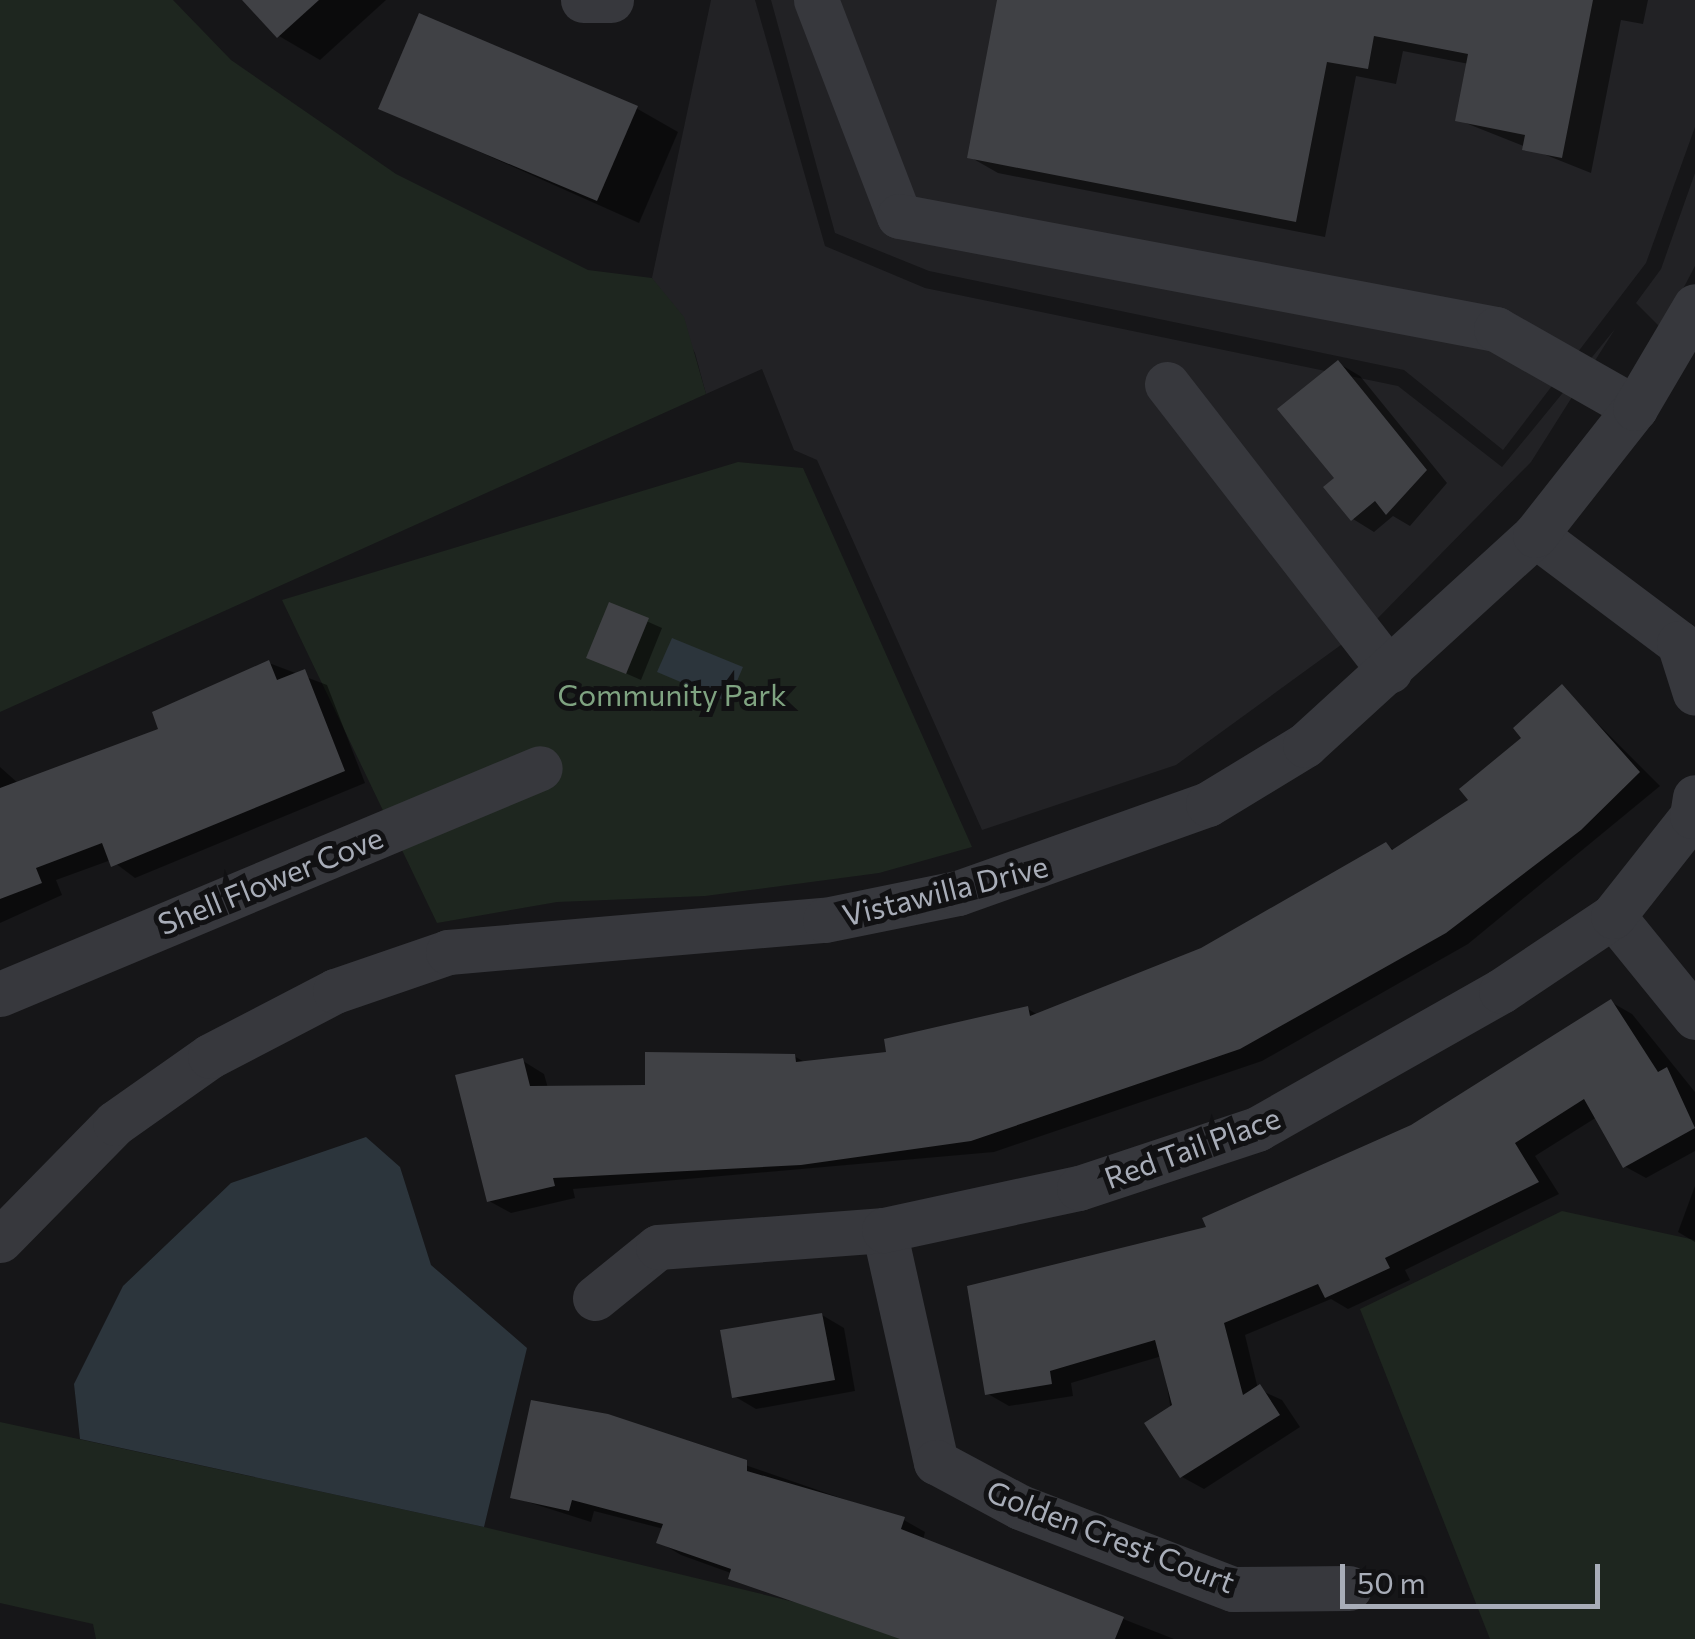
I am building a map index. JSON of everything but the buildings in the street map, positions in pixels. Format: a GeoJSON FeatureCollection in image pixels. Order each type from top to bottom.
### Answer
{"type":"FeatureCollection","features":[{"type":"Feature","properties":{"kind":"street"},"geometry":{"type":"LineString","coordinates":[[583,0],[611,0]]}},
{"type":"Feature","properties":{"kind":"street"},"geometry":{"type":"LineString","coordinates":[[816,0],[899,216],[1483,326],[1635,408]]}},
{"type":"Feature","properties":{"kind":"street","name":"Vistawilla Drive"},"geometry":{"type":"LineString","coordinates":[[2,1233],[115,1123],[210,1056],[336,991],[448,952],[824,920],[958,893],[1208,804],[1305,745],[1535,535],[1635,408],[1695,306]]}},
{"type":"Feature","properties":{"kind":"street"},"geometry":{"type":"LineString","coordinates":[[1167,384],[1390,671]]}},
{"type":"Feature","properties":{"kind":"street"},"geometry":{"type":"LineString","coordinates":[[1535,535],[1679,643],[1695,693]]}},
{"type":"Feature","properties":{"kind":"street","name":"Shell Flower Cove"},"geometry":{"type":"LineString","coordinates":[[0,994],[540,768]]}},
{"type":"Feature","properties":{"kind":"street","name":"Red Tail Place"},"geometry":{"type":"LineString","coordinates":[[595,1298],[658,1247],[884,1230],[1079,1188],[1256,1130],[1501,992],[1613,916],[1692,816],[1695,798]]}},
{"type":"Feature","properties":{"kind":"street"},"geometry":{"type":"LineString","coordinates":[[1613,916],[1695,1017]]}},
{"type":"Feature","properties":{"kind":"street","name":"Golden Crest Court"},"geometry":{"type":"LineString","coordinates":[[884,1230],[936,1462],[1020,1507],[1233,1589],[1348,1588]]}},
{"type":"Feature","properties":{"kind":"shaded area"},"geometry":{"type":"Polygon","coordinates":[[[711,0],[755,0],[825,246],[925,288],[1398,386],[1502,467],[1615,329],[1531,462],[1378,618],[1176,765],[982,830],[817,460],[794,450],[762,369],[706,394],[695,353],[652,278],[711,0]]]}},
{"type":"Feature","properties":{"kind":"shaded area"},"geometry":{"type":"Polygon","coordinates":[[[771,0],[1695,0],[1695,127],[1646,263],[1503,450],[1404,370],[929,271],[835,233],[771,0]]]}},
{"type":"Feature","properties":{"kind":"shaded area"},"geometry":{"type":"Polygon","coordinates":[[[1695,173],[1695,266],[1662,329],[1636,303],[1661,269],[1695,173]]]}},
{"type":"Feature","properties":{"kind":"shaded area"},"geometry":{"type":"Polygon","coordinates":[[[672,638],[743,667],[728,702],[657,672],[672,638]]]}},
{"type":"Feature","properties":{"kind":"shaded area"},"geometry":{"type":"Polygon","coordinates":[[[366,1137],[400,1167],[431,1265],[527,1348],[484,1527],[80,1439],[74,1384],[123,1286],[231,1183],[366,1137]]]}},
{"type":"Feature","properties":{"kind":"green space"},"geometry":{"type":"Polygon","coordinates":[[[0,0],[173,0],[231,60],[396,174],[588,270],[652,278],[684,317],[706,394],[0,712],[0,0]]]}},
{"type":"Feature","properties":{"kind":"green space","name":"Community Park"},"geometry":{"type":"Polygon","coordinates":[[[738,462],[803,468],[972,847],[879,873],[705,896],[557,902],[437,923],[282,600],[738,462]]]}},
{"type":"Feature","properties":{"kind":"green space"},"geometry":{"type":"Polygon","coordinates":[[[1562,1211],[1695,1240],[1695,1639],[1490,1639],[1360,1309],[1562,1211]]]}},
{"type":"Feature","properties":{"kind":"green space"},"geometry":{"type":"Polygon","coordinates":[[[0,1422],[484,1527],[865,1619],[912,1639],[96,1639],[93,1624],[0,1603],[0,1422]]]}}]}
